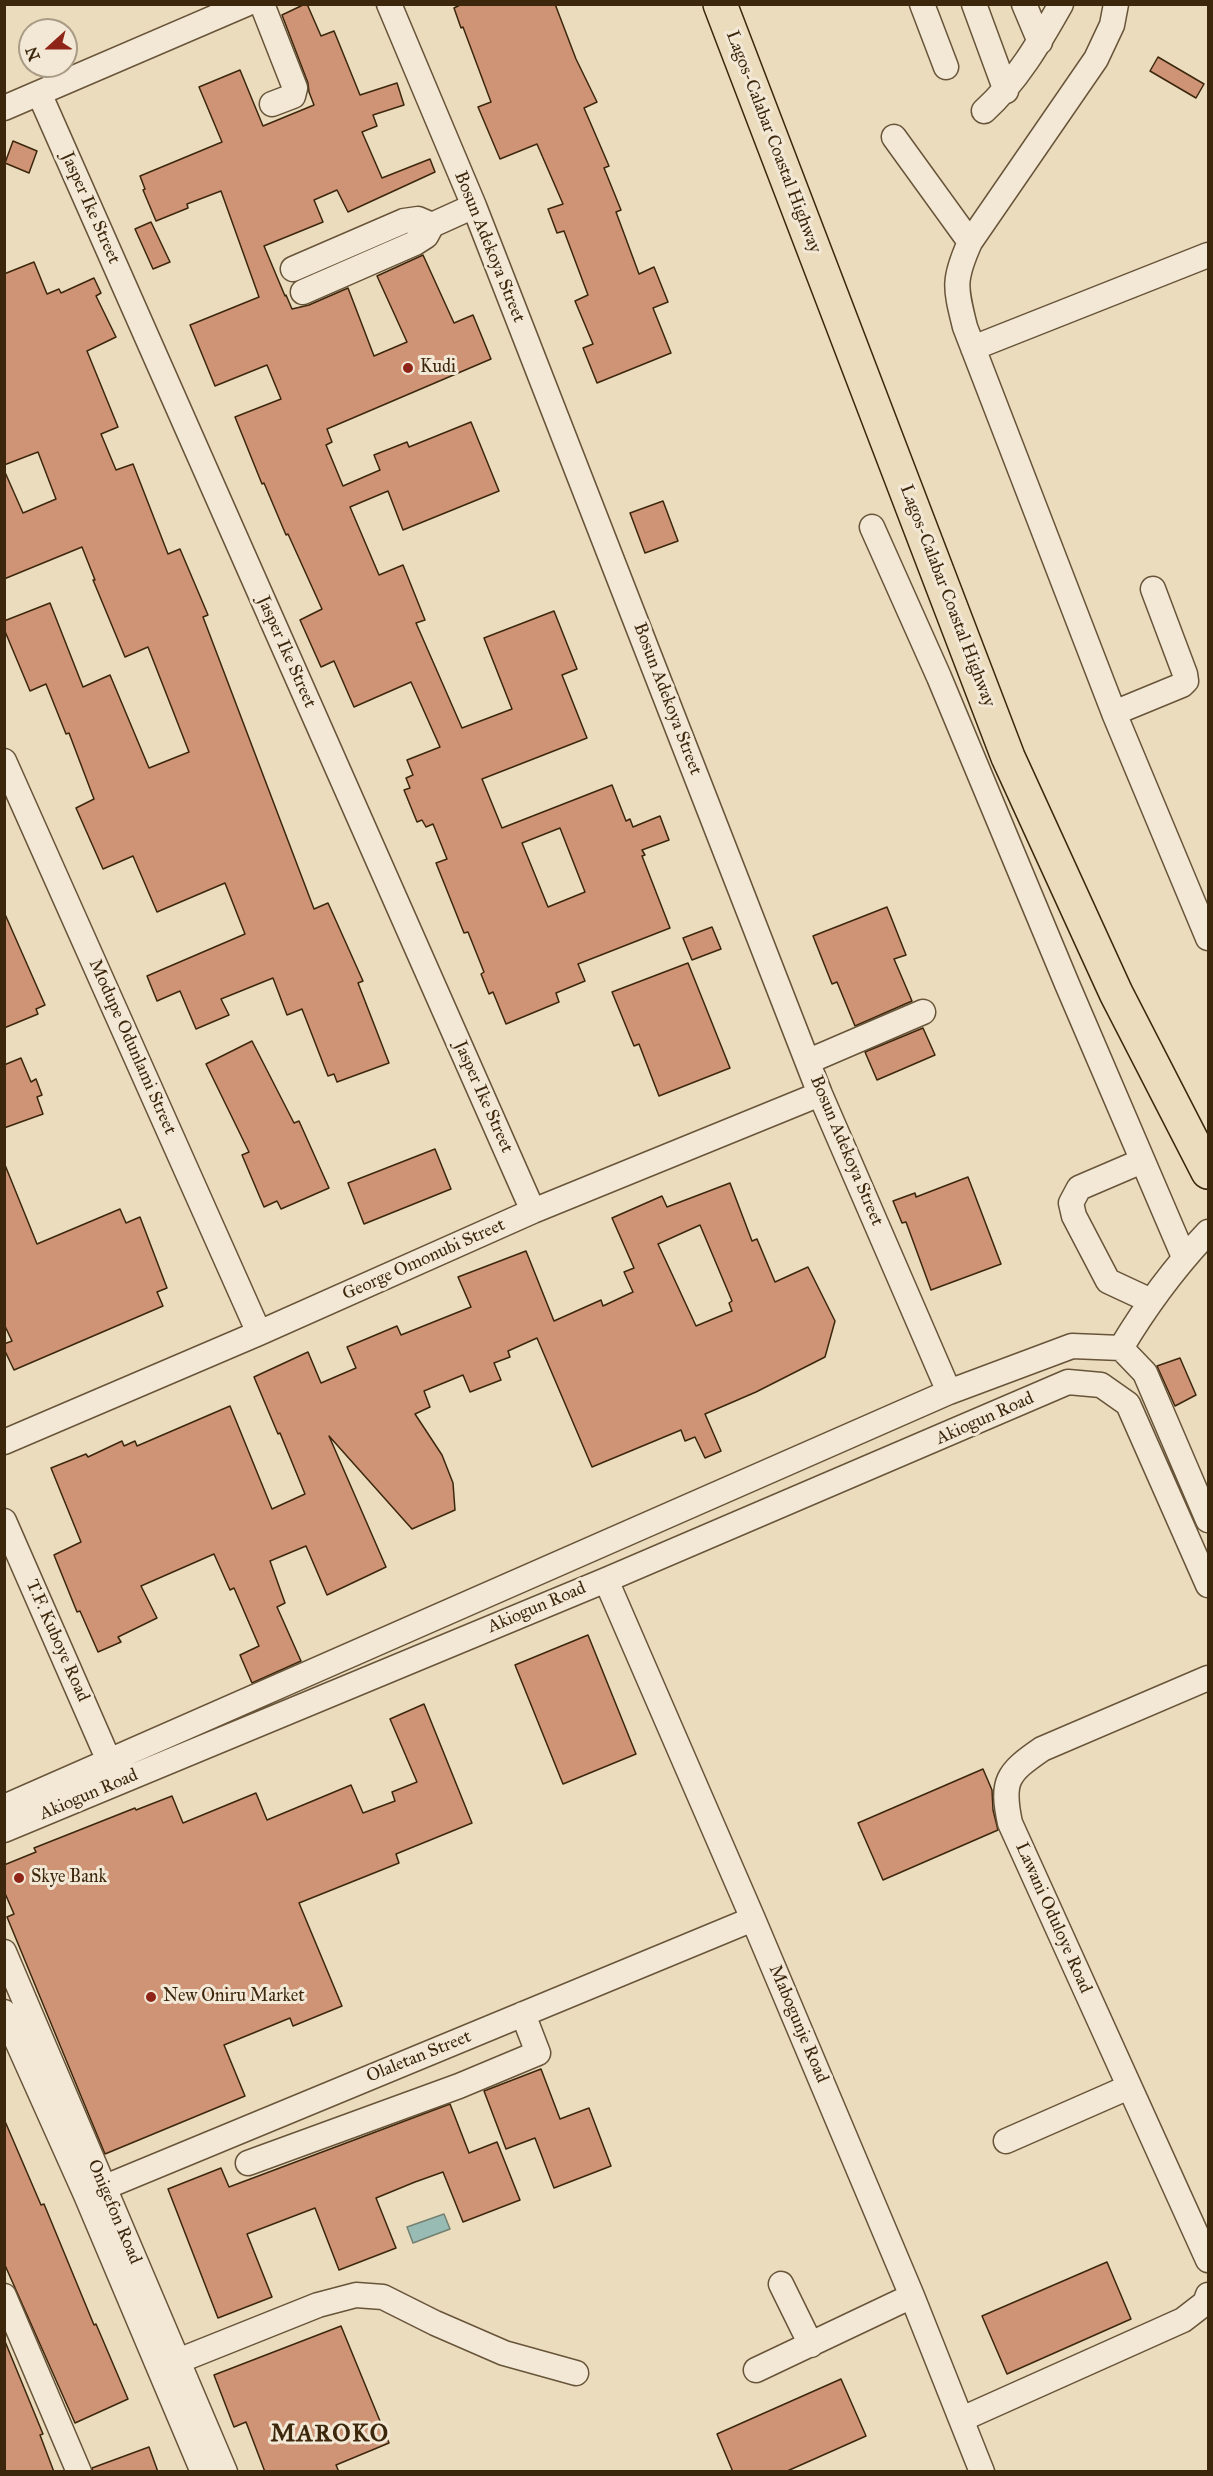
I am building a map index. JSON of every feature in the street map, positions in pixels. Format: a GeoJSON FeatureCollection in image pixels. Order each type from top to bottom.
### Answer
{"type":"FeatureCollection","features":[{"type":"Feature","properties":{"kind":"highway","name":"Lagos-Calabar Coastal Highway"},"geometry":{"type":"LineString","coordinates":[[720,4],[1008,757],[1116,993],[1209,1172]]}},
{"type":"Feature","properties":{"kind":"street"},"geometry":{"type":"LineString","coordinates":[[4,108],[246,4]]}},
{"type":"Feature","properties":{"kind":"street"},"geometry":{"type":"LineString","coordinates":[[262,4],[296,88],[292,96],[272,104]]}},
{"type":"Feature","properties":{"kind":"street","name":"Bosun Adekoya Street"},"geometry":{"type":"LineString","coordinates":[[389,4],[474,206],[820,1094],[949,1392]]}},
{"type":"Feature","properties":{"kind":"street"},"geometry":{"type":"LineString","coordinates":[[922,4],[946,67]]}},
{"type":"Feature","properties":{"kind":"street"},"geometry":{"type":"LineString","coordinates":[[974,4],[1006,91]]}},
{"type":"Feature","properties":{"kind":"street"},"geometry":{"type":"LineString","coordinates":[[1024,4],[1040,42]]}},
{"type":"Feature","properties":{"kind":"street"},"geometry":{"type":"LineString","coordinates":[[984,111],[1006,91],[1040,42],[1061,4]]}},
{"type":"Feature","properties":{"kind":"street"},"geometry":{"type":"LineString","coordinates":[[1116,4],[1112,25],[1096,59],[970,242],[958,269],[957,294],[974,348],[1114,713],[1209,938]]}},
{"type":"Feature","properties":{"kind":"street","name":"Jasper Ike Street"},"geometry":{"type":"LineString","coordinates":[[39,93],[533,1211]]}},
{"type":"Feature","properties":{"kind":"street"},"geometry":{"type":"LineString","coordinates":[[894,137],[970,242]]}},
{"type":"Feature","properties":{"kind":"street"},"geometry":{"type":"LineString","coordinates":[[303,292],[415,243],[426,236],[432,225],[474,206]]}},
{"type":"Feature","properties":{"kind":"street"},"geometry":{"type":"LineString","coordinates":[[293,269],[404,221],[417,219],[432,225]]}},
{"type":"Feature","properties":{"kind":"street"},"geometry":{"type":"LineString","coordinates":[[355,242],[364,266]]}},
{"type":"Feature","properties":{"kind":"street"},"geometry":{"type":"LineString","coordinates":[[974,348],[1209,255]]}},
{"type":"Feature","properties":{"kind":"street"},"geometry":{"type":"LineString","coordinates":[[872,527],[939,677],[1184,1257]]}},
{"type":"Feature","properties":{"kind":"street"},"geometry":{"type":"LineString","coordinates":[[1114,713],[1182,685],[1186,681],[1153,589]]}},
{"type":"Feature","properties":{"kind":"street","name":"Modupe Odunlami Street"},"geometry":{"type":"LineString","coordinates":[[4,760],[259,1333]]}},
{"type":"Feature","properties":{"kind":"street"},"geometry":{"type":"LineString","coordinates":[[808,1061],[923,1012]]}},
{"type":"Feature","properties":{"kind":"street","name":"George Omonubi Street"},"geometry":{"type":"LineString","coordinates":[[4,1442],[259,1333],[533,1211],[820,1094]]}},
{"type":"Feature","properties":{"kind":"street"},"geometry":{"type":"LineString","coordinates":[[1142,1161],[1079,1188],[1071,1203],[1074,1216],[1108,1281],[1151,1301]]}},
{"type":"Feature","properties":{"kind":"street"},"geometry":{"type":"LineString","coordinates":[[1121,1348],[1151,1301],[1184,1257],[1209,1232]]}},
{"type":"Feature","properties":{"kind":"street"},"geometry":{"type":"LineString","coordinates":[[4,1807],[949,1392],[1072,1346],[1121,1348],[1144,1373],[1209,1520]]}},
{"type":"Feature","properties":{"kind":"street","name":"Akiogun Road"},"geometry":{"type":"LineString","coordinates":[[4,1830],[606,1580],[1068,1382],[1101,1385],[1128,1404],[1209,1584]]}},
{"type":"Feature","properties":{"kind":"street","name":"T.F. Kuboye Road"},"geometry":{"type":"LineString","coordinates":[[4,1521],[109,1761]]}},
{"type":"Feature","properties":{"kind":"street","name":"Mabogunje Road"},"geometry":{"type":"LineString","coordinates":[[606,1580],[753,1919],[912,2296],[982,2472]]}},
{"type":"Feature","properties":{"kind":"street","name":"Lawani Oduloye Road"},"geometry":{"type":"LineString","coordinates":[[1209,1678],[1042,1749],[1022,1763],[1009,1779],[1005,1799],[1010,1823],[1209,2260]]}},
{"type":"Feature","properties":{"kind":"street","name":"Olaletan Street"},"geometry":{"type":"LineString","coordinates":[[94,2191],[753,1919]]}},
{"type":"Feature","properties":{"kind":"street","name":"Onigefon Road"},"geometry":{"type":"LineString","coordinates":[[4,1952],[203,2472]]}},
{"type":"Feature","properties":{"kind":"street","name":"Onigefon Road"},"geometry":{"type":"LineString","coordinates":[[4,2012],[178,2361],[225,2472]]}},
{"type":"Feature","properties":{"kind":"street"},"geometry":{"type":"LineString","coordinates":[[248,2163],[459,2086],[538,2053],[523,2014]]}},
{"type":"Feature","properties":{"kind":"street"},"geometry":{"type":"LineString","coordinates":[[1006,2141],[1129,2087]]}},
{"type":"Feature","properties":{"kind":"street"},"geometry":{"type":"LineString","coordinates":[[781,2284],[811,2345]]}},
{"type":"Feature","properties":{"kind":"street"},"geometry":{"type":"LineString","coordinates":[[178,2361],[318,2305],[356,2295],[383,2297],[504,2353],[576,2373]]}},
{"type":"Feature","properties":{"kind":"street"},"geometry":{"type":"LineString","coordinates":[[4,2296],[79,2472]]}},
{"type":"Feature","properties":{"kind":"street"},"geometry":{"type":"LineString","coordinates":[[756,2370],[912,2296]]}},
{"type":"Feature","properties":{"kind":"street"},"geometry":{"type":"LineString","coordinates":[[962,2419],[1182,2320],[1207,2301]]}},
{"type":"Feature","properties":{"kind":"water"},"geometry":{"type":"Polygon","coordinates":[[[444,2214],[450,2229],[413,2243],[407,2227],[444,2214]]]}},
{"type":"Feature","properties":{"kind":"building"},"geometry":{"type":"Polygon","coordinates":[[[307,4],[321,36],[334,31],[360,95],[397,83],[404,105],[373,115],[377,126],[362,132],[382,178],[430,159],[435,172],[348,212],[337,190],[314,200],[323,222],[264,246],[292,309],[309,305],[348,288],[374,356],[407,342],[377,276],[423,255],[454,323],[473,315],[491,359],[327,429],[332,442],[326,445],[343,486],[380,470],[374,455],[407,442],[409,447],[471,422],[499,491],[403,530],[388,491],[350,507],[379,575],[403,565],[425,620],[416,623],[462,728],[512,709],[484,638],[554,611],[577,669],[562,675],[587,738],[482,779],[502,828],[612,785],[626,821],[630,819],[633,827],[660,816],[669,840],[642,850],[645,855],[642,856],[670,928],[578,964],[585,981],[556,993],[559,1002],[506,1024],[493,992],[489,994],[481,974],[484,972],[468,932],[464,933],[436,863],[447,859],[433,824],[426,827],[422,820],[417,822],[404,790],[410,788],[406,778],[413,775],[407,760],[440,747],[411,682],[354,707],[334,661],[321,667],[300,620],[322,609],[264,483],[262,484],[235,417],[281,399],[267,365],[215,386],[190,325],[259,297],[221,191],[187,204],[188,208],[156,221],[143,190],[145,189],[140,176],[222,142],[199,87],[240,70],[263,126],[314,105],[282,15],[307,4]],[[560,828],[522,843],[548,907],[585,892],[560,828]]]}},
{"type":"Feature","properties":{"kind":"building"},"geometry":{"type":"Polygon","coordinates":[[[462,4],[555,4],[576,59],[597,102],[584,108],[609,166],[604,168],[621,210],[616,212],[639,274],[654,267],[668,302],[653,308],[671,353],[597,383],[583,348],[593,344],[575,301],[588,295],[564,231],[557,233],[548,209],[563,204],[537,144],[500,159],[478,107],[491,102],[454,8],[462,4]]]}},
{"type":"Feature","properties":{"kind":"building"},"geometry":{"type":"Polygon","coordinates":[[[1158,57],[1204,84],[1196,98],[1150,71],[1158,57]]]}},
{"type":"Feature","properties":{"kind":"building"},"geometry":{"type":"Polygon","coordinates":[[[13,141],[37,151],[29,173],[5,163],[13,141]]]}},
{"type":"Feature","properties":{"kind":"building"},"geometry":{"type":"Polygon","coordinates":[[[151,222],[170,262],[153,269],[135,229],[151,222]]]}},
{"type":"Feature","properties":{"kind":"building"},"geometry":{"type":"Polygon","coordinates":[[[34,262],[47,294],[59,289],[61,293],[94,278],[101,293],[96,296],[116,337],[87,351],[118,427],[101,434],[116,470],[133,464],[168,554],[180,549],[208,615],[203,617],[314,909],[328,903],[363,981],[358,983],[389,1063],[337,1082],[334,1074],[328,1076],[302,1009],[287,1015],[273,978],[221,999],[229,1015],[196,1029],[180,991],[157,1001],[147,976],[245,934],[225,883],[157,912],[133,856],[103,869],[76,808],[94,799],[69,733],[66,734],[46,684],[30,691],[4,629],[4,621],[50,603],[83,687],[110,675],[149,768],[189,752],[148,647],[125,657],[82,547],[4,579],[4,470],[23,513],[56,499],[38,452],[4,465],[4,274],[34,262]]]}},
{"type":"Feature","properties":{"kind":"building"},"geometry":{"type":"Polygon","coordinates":[[[663,501],[678,541],[645,553],[630,513],[663,501]]]}},
{"type":"Feature","properties":{"kind":"building"},"geometry":{"type":"Polygon","coordinates":[[[887,907],[906,955],[894,959],[912,1001],[855,1026],[837,982],[832,984],[813,936],[887,907]]]}},
{"type":"Feature","properties":{"kind":"building"},"geometry":{"type":"Polygon","coordinates":[[[4,912],[45,1005],[36,1009],[38,1014],[4,1028],[4,912]]]}},
{"type":"Feature","properties":{"kind":"building"},"geometry":{"type":"Polygon","coordinates":[[[712,927],[721,949],[692,960],[683,938],[712,927]]]}},
{"type":"Feature","properties":{"kind":"building"},"geometry":{"type":"Polygon","coordinates":[[[688,963],[730,1068],[659,1096],[639,1044],[634,1046],[612,992],[688,963]]]}},
{"type":"Feature","properties":{"kind":"building"},"geometry":{"type":"Polygon","coordinates":[[[923,1028],[935,1055],[877,1080],[865,1052],[923,1028]]]}},
{"type":"Feature","properties":{"kind":"building"},"geometry":{"type":"Polygon","coordinates":[[[252,1041],[294,1123],[299,1121],[329,1188],[281,1209],[277,1201],[264,1207],[242,1155],[249,1152],[206,1064],[252,1041]]]}},
{"type":"Feature","properties":{"kind":"building"},"geometry":{"type":"Polygon","coordinates":[[[21,1058],[31,1082],[36,1079],[42,1095],[37,1097],[43,1114],[4,1128],[4,1065],[21,1058]]]}},
{"type":"Feature","properties":{"kind":"building"},"geometry":{"type":"Polygon","coordinates":[[[435,1149],[451,1189],[364,1224],[348,1183],[435,1149]]]}},
{"type":"Feature","properties":{"kind":"building"},"geometry":{"type":"Polygon","coordinates":[[[5,1165],[37,1244],[120,1209],[126,1223],[140,1217],[167,1288],[157,1292],[163,1306],[14,1370],[4,1349],[4,1344],[12,1341],[4,1324],[5,1165]]]}},
{"type":"Feature","properties":{"kind":"building"},"geometry":{"type":"Polygon","coordinates":[[[968,1177],[1001,1264],[931,1290],[906,1222],[902,1223],[893,1201],[915,1193],[916,1197],[968,1177]]]}},
{"type":"Feature","properties":{"kind":"building"},"geometry":{"type":"Polygon","coordinates":[[[730,1183],[752,1241],[757,1239],[775,1282],[808,1267],[835,1321],[825,1357],[756,1392],[705,1414],[721,1451],[705,1458],[695,1437],[685,1441],[681,1430],[592,1467],[537,1338],[508,1351],[510,1357],[494,1363],[501,1380],[470,1392],[463,1375],[424,1391],[430,1407],[415,1414],[442,1455],[453,1483],[455,1510],[412,1529],[329,1436],[386,1567],[327,1595],[306,1546],[270,1561],[285,1603],[277,1607],[301,1661],[252,1683],[240,1655],[259,1646],[234,1588],[230,1590],[214,1554],[141,1586],[157,1618],[118,1637],[121,1642],[98,1652],[80,1611],[77,1612],[54,1555],[81,1542],[51,1468],[86,1454],[88,1457],[122,1441],[124,1446],[135,1441],[137,1446],[230,1406],[272,1509],[305,1494],[254,1377],[308,1352],[321,1383],[356,1368],[347,1347],[397,1326],[401,1335],[471,1307],[458,1277],[526,1251],[554,1321],[601,1300],[603,1306],[633,1292],[624,1272],[634,1268],[612,1218],[662,1196],[667,1207],[730,1183]],[[700,1225],[658,1244],[696,1326],[732,1311],[729,1303],[732,1301],[700,1225]]]}},
{"type":"Feature","properties":{"kind":"building"},"geometry":{"type":"Polygon","coordinates":[[[1180,1358],[1196,1395],[1175,1406],[1157,1366],[1180,1358]]]}},
{"type":"Feature","properties":{"kind":"building"},"geometry":{"type":"Polygon","coordinates":[[[588,1635],[636,1754],[563,1784],[515,1665],[588,1635]]]}},
{"type":"Feature","properties":{"kind":"building","name":"New Oniru Market"},"geometry":{"type":"Polygon","coordinates":[[[424,1704],[472,1823],[396,1854],[399,1863],[299,1903],[342,2006],[293,2026],[290,2018],[224,2045],[245,2096],[105,2154],[7,1917],[14,1914],[4,1891],[4,1865],[36,1852],[34,1848],[135,1808],[136,1810],[172,1796],[183,1823],[256,1793],[267,1820],[351,1785],[363,1813],[395,1801],[392,1792],[417,1782],[390,1719],[424,1704]]]}},
{"type":"Feature","properties":{"kind":"building"},"geometry":{"type":"Polygon","coordinates":[[[983,1769],[992,1790],[993,1810],[998,1830],[883,1880],[858,1823],[983,1769]]]}},
{"type":"Feature","properties":{"kind":"building"},"geometry":{"type":"Polygon","coordinates":[[[541,2069],[560,2119],[589,2108],[611,2166],[554,2188],[535,2138],[506,2149],[484,2091],[541,2069]]]}},
{"type":"Feature","properties":{"kind":"building"},"geometry":{"type":"Polygon","coordinates":[[[450,2104],[469,2153],[497,2142],[520,2200],[463,2222],[443,2172],[415,2182],[376,2198],[396,2248],[339,2270],[315,2208],[247,2234],[272,2297],[218,2318],[168,2189],[221,2168],[229,2187],[450,2104]]]}},
{"type":"Feature","properties":{"kind":"building"},"geometry":{"type":"Polygon","coordinates":[[[4,2119],[41,2205],[44,2204],[94,2325],[96,2324],[128,2399],[75,2423],[4,2263],[4,2119]]]}},
{"type":"Feature","properties":{"kind":"building"},"geometry":{"type":"Polygon","coordinates":[[[1107,2262],[1131,2319],[1007,2374],[982,2316],[1107,2262]]]}},
{"type":"Feature","properties":{"kind":"building"},"geometry":{"type":"Polygon","coordinates":[[[341,2326],[389,2443],[336,2465],[339,2472],[265,2472],[246,2422],[234,2427],[214,2375],[341,2326]]]}},
{"type":"Feature","properties":{"kind":"building"},"geometry":{"type":"Polygon","coordinates":[[[4,2339],[43,2434],[40,2435],[54,2472],[4,2472],[4,2339]]]}},
{"type":"Feature","properties":{"kind":"building"},"geometry":{"type":"Polygon","coordinates":[[[841,2379],[866,2436],[785,2472],[733,2472],[717,2434],[841,2379]]]}},
{"type":"Feature","properties":{"kind":"building"},"geometry":{"type":"Polygon","coordinates":[[[149,2447],[158,2472],[93,2472],[92,2468],[149,2447]]]}},
{"type":"Feature","properties":{"kind":"place","name":"Kudi"},"geometry":{"type":"Point","coordinates":[408,368]}},
{"type":"Feature","properties":{"kind":"place","name":"Skye Bank"},"geometry":{"type":"Point","coordinates":[19,1878]}},
{"type":"Feature","properties":{"kind":"place","name":"New Oniru Market"},"geometry":{"type":"Point","coordinates":[151,1997]}},
{"type":"Feature","properties":{"kind":"district","name":"MAROKO"},"geometry":{"type":"Point","coordinates":[330,2435]}}]}
